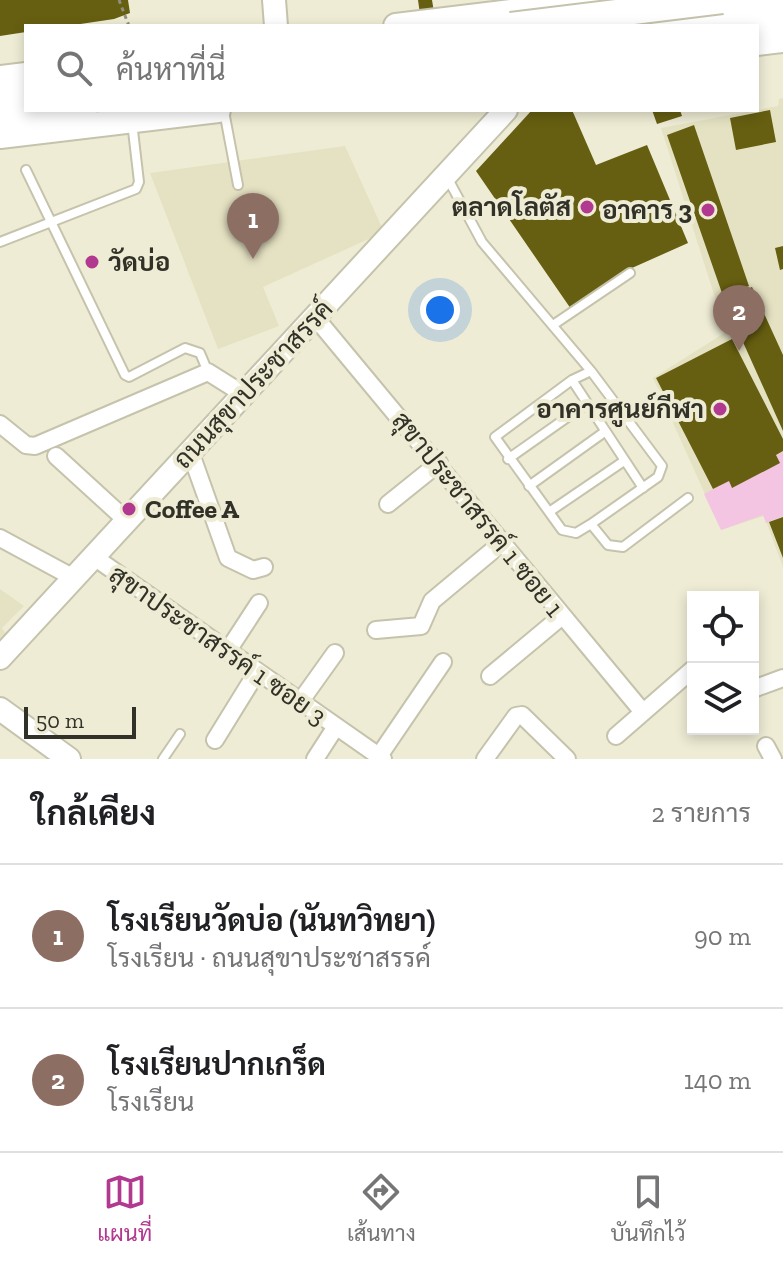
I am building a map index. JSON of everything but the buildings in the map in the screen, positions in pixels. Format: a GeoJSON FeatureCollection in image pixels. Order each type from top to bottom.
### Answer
{"type":"FeatureCollection","features":[{"type":"Feature","properties":{"kind":"main road"},"geometry":{"type":"LineString","coordinates":[[429,24],[546,17],[609,0]]}},
{"type":"Feature","properties":{"kind":"main road"},"geometry":{"type":"LineString","coordinates":[[527,24],[722,0]]}},
{"type":"Feature","properties":{"kind":"main road"},"geometry":{"type":"LineString","coordinates":[[630,24],[783,7]]}},
{"type":"Feature","properties":{"kind":"main road"},"geometry":{"type":"LineString","coordinates":[[759,30],[783,27]]}},
{"type":"Feature","properties":{"kind":"main road"},"geometry":{"type":"LineString","coordinates":[[759,43],[783,40]]}},
{"type":"Feature","properties":{"kind":"main road"},"geometry":{"type":"LineString","coordinates":[[0,78],[24,75]]}},
{"type":"Feature","properties":{"kind":"main road"},"geometry":{"type":"LineString","coordinates":[[0,94],[24,91]]}},
{"type":"Feature","properties":{"kind":"main road"},"geometry":{"type":"LineString","coordinates":[[0,120],[67,112]]}},
{"type":"Feature","properties":{"kind":"main road"},"geometry":{"type":"LineString","coordinates":[[0,136],[128,115],[184,112]]}},
{"type":"Feature","properties":{"kind":"street"},"geometry":{"type":"LineString","coordinates":[[274,0],[276,24]]}},
{"type":"Feature","properties":{"kind":"street","name":"ถนนสุขาประชาสรรค์"},"geometry":{"type":"LineString","coordinates":[[0,658],[504,112]]}},
{"type":"Feature","properties":{"kind":"street","name":"สุขาประชาสรรค์ 1 ซอย 1"},"geometry":{"type":"LineString","coordinates":[[315,317],[642,711]]}},
{"type":"Feature","properties":{"kind":"street"},"geometry":{"type":"LineString","coordinates":[[0,424],[26,445],[35,446],[208,372],[243,394]]}},
{"type":"Feature","properties":{"kind":"street"},"geometry":{"type":"LineString","coordinates":[[190,451],[220,545],[228,558],[253,570],[264,567]]}},
{"type":"Feature","properties":{"kind":"street"},"geometry":{"type":"LineString","coordinates":[[56,456],[126,520]]}},
{"type":"Feature","properties":{"kind":"street"},"geometry":{"type":"LineString","coordinates":[[388,504],[439,463]]}},
{"type":"Feature","properties":{"kind":"street"},"geometry":{"type":"LineString","coordinates":[[0,538],[74,578]]}},
{"type":"Feature","properties":{"kind":"street"},"geometry":{"type":"LineString","coordinates":[[376,630],[421,626],[432,601],[504,541]]}},
{"type":"Feature","properties":{"kind":"street","name":"สุขาประชาสรรค์ 1 ซอย 3"},"geometry":{"type":"LineString","coordinates":[[94,557],[381,758]]}},
{"type":"Feature","properties":{"kind":"street"},"geometry":{"type":"LineString","coordinates":[[227,652],[259,603]]}},
{"type":"Feature","properties":{"kind":"street"},"geometry":{"type":"LineString","coordinates":[[490,676],[562,616]]}},
{"type":"Feature","properties":{"kind":"street"},"geometry":{"type":"LineString","coordinates":[[300,702],[335,653]]}},
{"type":"Feature","properties":{"kind":"street"},"geometry":{"type":"LineString","coordinates":[[381,758],[443,662]]}},
{"type":"Feature","properties":{"kind":"street"},"geometry":{"type":"LineString","coordinates":[[215,740],[257,672]]}},
{"type":"Feature","properties":{"kind":"street"},"geometry":{"type":"LineString","coordinates":[[616,736],[687,674]]}},
{"type":"Feature","properties":{"kind":"street"},"geometry":{"type":"LineString","coordinates":[[759,687],[783,678]]}},
{"type":"Feature","properties":{"kind":"street"},"geometry":{"type":"LineString","coordinates":[[0,709],[69,759]]}},
{"type":"Feature","properties":{"kind":"street"},"geometry":{"type":"LineString","coordinates":[[485,759],[508,725],[516,716],[522,715],[567,759]]}},
{"type":"Feature","properties":{"kind":"street"},"geometry":{"type":"LineString","coordinates":[[315,759],[335,728]]}},
{"type":"Feature","properties":{"kind":"lane"},"geometry":{"type":"LineString","coordinates":[[221,112],[238,185]]}},
{"type":"Feature","properties":{"kind":"lane"},"geometry":{"type":"LineString","coordinates":[[0,242],[136,189],[139,182],[128,115]]}},
{"type":"Feature","properties":{"kind":"lane"},"geometry":{"type":"LineString","coordinates":[[26,170],[125,375],[129,377],[185,348],[200,353],[208,372]]}},
{"type":"Feature","properties":{"kind":"lane"},"geometry":{"type":"LineString","coordinates":[[446,175],[482,242],[591,371],[662,466],[658,477],[643,488],[591,524],[569,534],[508,459],[495,437],[572,380],[591,371]]}},
{"type":"Feature","properties":{"kind":"lane"},"geometry":{"type":"LineString","coordinates":[[553,325],[630,273]]}},
{"type":"Feature","properties":{"kind":"lane"},"geometry":{"type":"LineString","coordinates":[[572,380],[603,433],[643,488]]}},
{"type":"Feature","properties":{"kind":"lane"},"geometry":{"type":"LineString","coordinates":[[508,459],[586,404]]}},
{"type":"Feature","properties":{"kind":"lane"},"geometry":{"type":"LineString","coordinates":[[529,486],[603,433]]}},
{"type":"Feature","properties":{"kind":"lane"},"geometry":{"type":"LineString","coordinates":[[549,512],[624,461]]}},
{"type":"Feature","properties":{"kind":"lane"},"geometry":{"type":"LineString","coordinates":[[591,524],[608,545],[623,547],[688,498]]}},
{"type":"Feature","properties":{"kind":"lane"},"geometry":{"type":"LineString","coordinates":[[163,759],[180,734]]}},
{"type":"Feature","properties":{"kind":"path"},"geometry":{"type":"LineString","coordinates":[[119,0],[128,24]]}},
{"type":"Feature","properties":{"kind":"shaded area"},"geometry":{"type":"Polygon","coordinates":[[[783,98],[783,567],[764,516],[721,530],[653,378],[726,332],[661,128],[759,112],[778,106],[779,99],[783,98]]]}},
{"type":"Feature","properties":{"kind":"shaded area"},"geometry":{"type":"Polygon","coordinates":[[[345,146],[384,232],[263,287],[279,326],[218,349],[150,173],[345,146]]]}},
{"type":"Feature","properties":{"kind":"shaded area"},"geometry":{"type":"Polygon","coordinates":[[[783,452],[783,516],[766,523],[763,515],[721,530],[704,494],[783,452]]]}},
{"type":"Feature","properties":{"kind":"shaded area"},"geometry":{"type":"Polygon","coordinates":[[[0,589],[24,606],[2,628],[11,640],[0,650],[0,589]]]}},
{"type":"Feature","properties":{"kind":"place","name":"ตลาดโลตัส"},"geometry":{"type":"Point","coordinates":[587,207]}},
{"type":"Feature","properties":{"kind":"place","name":"อาคาร 3"},"geometry":{"type":"Point","coordinates":[708,210]}},
{"type":"Feature","properties":{"kind":"place","name":"โรงเรียนวัดบ่อ (นันทวิทยา)"},"geometry":{"type":"Point","coordinates":[253,259]}},
{"type":"Feature","properties":{"kind":"place","name":"วัดบ่อ"},"geometry":{"type":"Point","coordinates":[92,262]}},
{"type":"Feature","properties":{"kind":"place","name":"โรงเรียนปากเกร็ด"},"geometry":{"type":"Point","coordinates":[739,351]}},
{"type":"Feature","properties":{"kind":"place","name":"อาคารศูนย์กีฬา"},"geometry":{"type":"Point","coordinates":[720,409]}},
{"type":"Feature","properties":{"kind":"place","name":"Coffee A"},"geometry":{"type":"Point","coordinates":[129,509]}}]}
